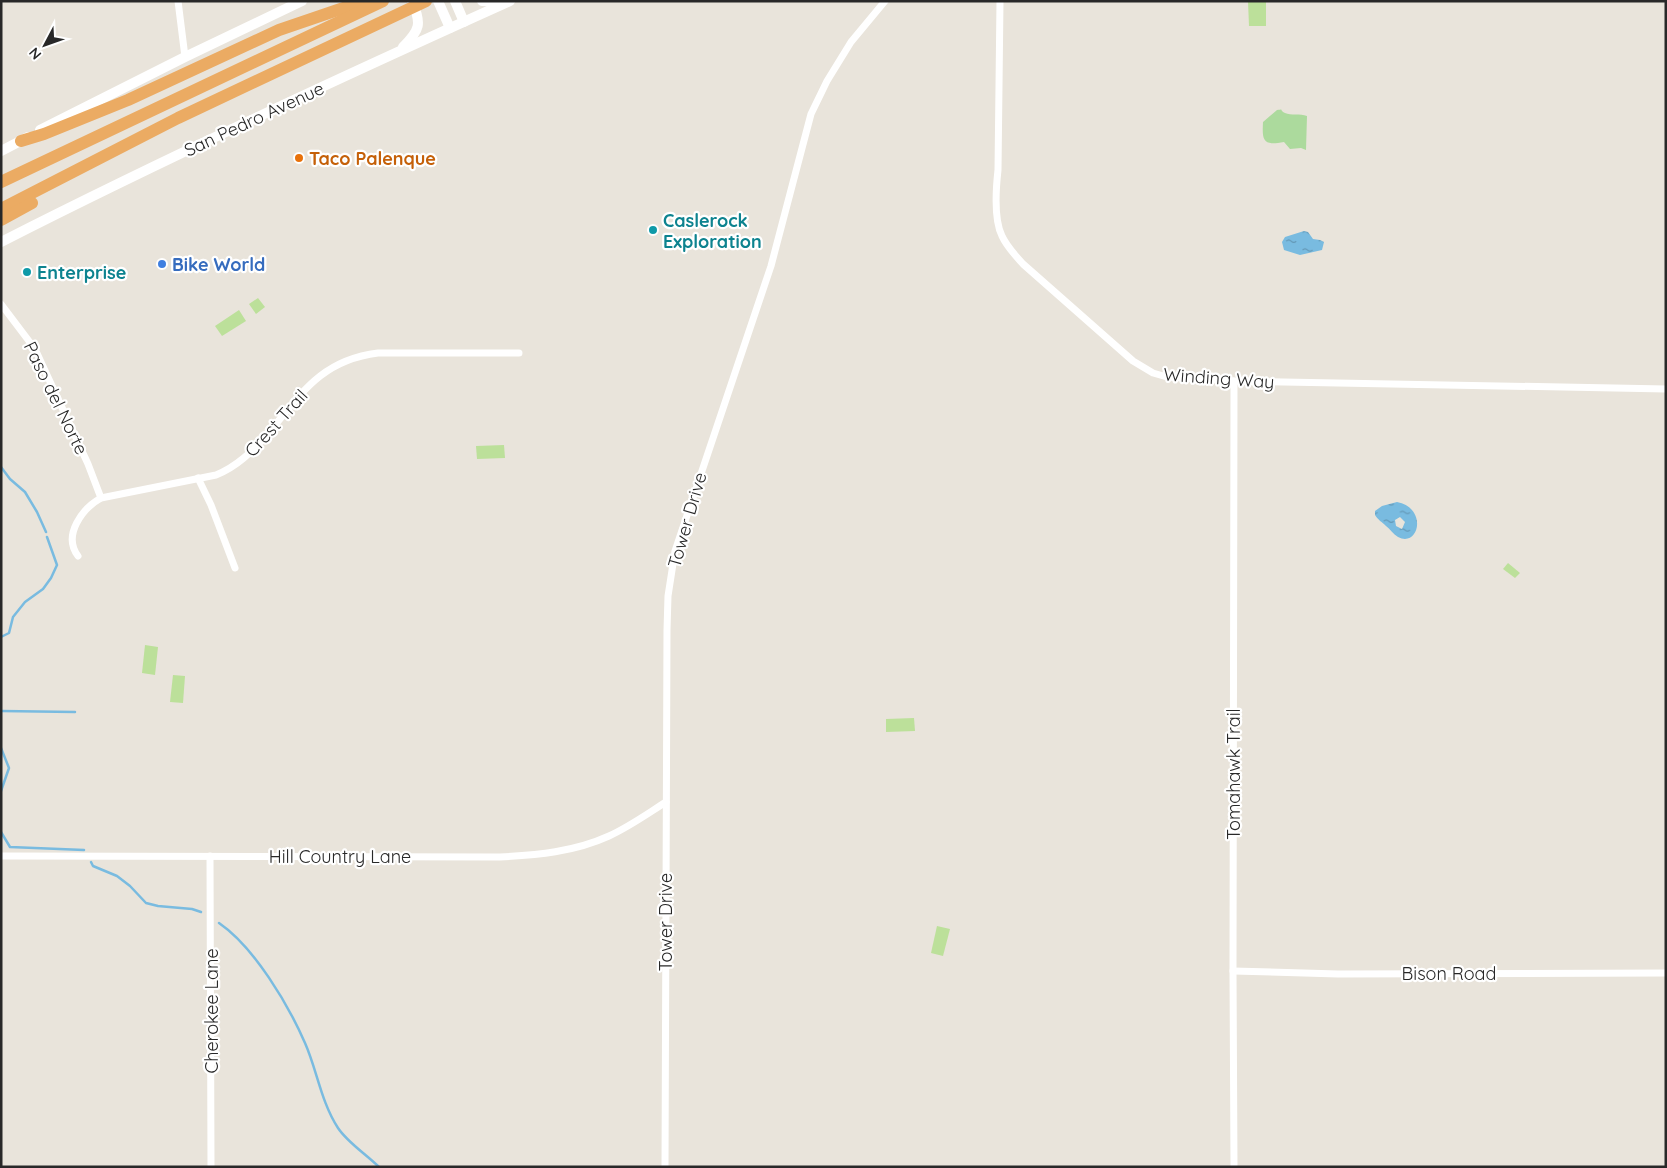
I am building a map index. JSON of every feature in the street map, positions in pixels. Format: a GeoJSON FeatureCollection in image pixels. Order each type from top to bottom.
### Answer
{"type":"FeatureCollection","features":[{"type":"Feature","properties":{"kind":"highway"},"geometry":{"type":"LineString","coordinates":[[1,209],[178,118],[426,1]]}},
{"type":"Feature","properties":{"kind":"highway"},"geometry":{"type":"LineString","coordinates":[[21,141],[44,134],[128,100],[279,30],[355,4],[382,2]]}},
{"type":"Feature","properties":{"kind":"highway"},"geometry":{"type":"LineString","coordinates":[[1,182],[382,2]]}},
{"type":"Feature","properties":{"kind":"highway"},"geometry":{"type":"LineString","coordinates":[[1,220],[78,179],[178,118]]}},
{"type":"Feature","properties":{"kind":"main road"},"geometry":{"type":"LineString","coordinates":[[1,151],[185,56],[302,1]]}},
{"type":"Feature","properties":{"kind":"main road"},"geometry":{"type":"LineString","coordinates":[[399,52],[413,38],[418,26],[418,17],[412,1]]}},
{"type":"Feature","properties":{"kind":"main road"},"geometry":{"type":"LineString","coordinates":[[438,1],[450,28]]}},
{"type":"Feature","properties":{"kind":"main road"},"geometry":{"type":"LineString","coordinates":[[455,1],[464,22]]}},
{"type":"Feature","properties":{"kind":"main road"},"geometry":{"type":"LineString","coordinates":[[482,1],[493,3],[509,2]]}},
{"type":"Feature","properties":{"kind":"main road","name":"San Pedro Avenue"},"geometry":{"type":"LineString","coordinates":[[1,242],[164,160],[509,2]]}},
{"type":"Feature","properties":{"kind":"street"},"geometry":{"type":"LineString","coordinates":[[178,1],[185,56]]}},
{"type":"Feature","properties":{"kind":"street","name":"Tower Drive"},"geometry":{"type":"LineString","coordinates":[[665,1167],[668,596],[675,551],[689,504],[771,266],[811,114],[827,81],[851,42],[885,1]]}},
{"type":"Feature","properties":{"kind":"street","name":"Winding Way"},"geometry":{"type":"LineString","coordinates":[[1000,1],[998,170],[996,183],[998,224],[1001,235],[1023,264],[1133,361],[1153,373],[1183,379],[1234,381],[1666,389]]}},
{"type":"Feature","properties":{"kind":"street","name":"Paso del Norte"},"geometry":{"type":"LineString","coordinates":[[1,304],[36,349],[88,464],[101,498]]}},
{"type":"Feature","properties":{"kind":"street","name":"Crest Trail"},"geometry":{"type":"LineString","coordinates":[[78,556],[73,547],[73,533],[76,524],[83,512],[101,498],[224,472],[246,458],[317,377],[345,360],[378,353],[519,353]]}},
{"type":"Feature","properties":{"kind":"street","name":"Tomahawk Trail"},"geometry":{"type":"LineString","coordinates":[[1234,381],[1234,1167]]}},
{"type":"Feature","properties":{"kind":"street"},"geometry":{"type":"LineString","coordinates":[[198,478],[235,568]]}},
{"type":"Feature","properties":{"kind":"street","name":"Hill Country Lane"},"geometry":{"type":"LineString","coordinates":[[1,856],[500,856],[551,853],[579,847],[608,837],[666,802]]}},
{"type":"Feature","properties":{"kind":"street","name":"Cherokee Lane"},"geometry":{"type":"LineString","coordinates":[[210,856],[211,1167]]}},
{"type":"Feature","properties":{"kind":"street","name":"Bison Road"},"geometry":{"type":"LineString","coordinates":[[1233,971],[1338,974],[1666,973]]}},
{"type":"Feature","properties":{"kind":"green space"},"geometry":{"type":"Polygon","coordinates":[[[1248,1],[1266,1],[1266,26],[1249,26],[1248,1]]]}},
{"type":"Feature","properties":{"kind":"green space"},"geometry":{"type":"Polygon","coordinates":[[[1281,109],[1287,114],[1307,116],[1306,150],[1301,148],[1290,149],[1284,142],[1272,143],[1265,141],[1263,122],[1277,110],[1281,109]]]}},
{"type":"Feature","properties":{"kind":"green space"},"geometry":{"type":"Polygon","coordinates":[[[258,298],[265,307],[256,314],[249,304],[258,298]]]}},
{"type":"Feature","properties":{"kind":"green space"},"geometry":{"type":"Polygon","coordinates":[[[239,310],[246,321],[222,336],[215,326],[239,310]]]}},
{"type":"Feature","properties":{"kind":"green space"},"geometry":{"type":"Polygon","coordinates":[[[504,445],[505,458],[477,459],[476,446],[504,445]]]}},
{"type":"Feature","properties":{"kind":"green space"},"geometry":{"type":"Polygon","coordinates":[[[1508,563],[1520,573],[1515,578],[1503,569],[1508,563]]]}},
{"type":"Feature","properties":{"kind":"green space"},"geometry":{"type":"Polygon","coordinates":[[[145,645],[158,647],[155,675],[142,673],[145,645]]]}},
{"type":"Feature","properties":{"kind":"green space"},"geometry":{"type":"Polygon","coordinates":[[[173,675],[185,676],[183,703],[170,702],[173,675]]]}},
{"type":"Feature","properties":{"kind":"green space"},"geometry":{"type":"Polygon","coordinates":[[[914,718],[915,731],[886,732],[886,719],[914,718]]]}},
{"type":"Feature","properties":{"kind":"green space"},"geometry":{"type":"Polygon","coordinates":[[[937,926],[950,929],[943,956],[931,953],[937,926]]]}},
{"type":"Feature","properties":{"kind":"water"},"geometry":{"type":"Polygon","coordinates":[[[1304,231],[1308,232],[1313,239],[1324,242],[1322,250],[1300,255],[1284,250],[1282,242],[1285,237],[1304,231]]]}},
{"type":"Feature","properties":{"kind":"water"},"geometry":{"type":"Polygon","coordinates":[[[1397,502],[1407,506],[1413,512],[1417,526],[1411,537],[1405,539],[1398,537],[1377,518],[1375,511],[1382,506],[1397,502]],[[1400,517],[1395,520],[1396,526],[1402,529],[1405,522],[1400,517]]]}},
{"type":"Feature","properties":{"kind":"waterway"},"geometry":{"type":"LineString","coordinates":[[1,467],[10,479],[25,492],[46,532]]}},
{"type":"Feature","properties":{"kind":"waterway"},"geometry":{"type":"LineString","coordinates":[[1,637],[9,633],[13,617],[25,602],[43,589],[57,565],[47,537]]}},
{"type":"Feature","properties":{"kind":"waterway"},"geometry":{"type":"LineString","coordinates":[[1,711],[75,712]]}},
{"type":"Feature","properties":{"kind":"waterway"},"geometry":{"type":"LineString","coordinates":[[1,748],[9,768],[1,791]]}},
{"type":"Feature","properties":{"kind":"waterway"},"geometry":{"type":"LineString","coordinates":[[1,832],[10,847],[84,850]]}},
{"type":"Feature","properties":{"kind":"waterway"},"geometry":{"type":"LineString","coordinates":[[91,862],[93,866],[117,876],[130,886],[146,903],[192,909],[201,912]]}},
{"type":"Feature","properties":{"kind":"waterway"},"geometry":{"type":"LineString","coordinates":[[219,923],[245,946],[280,994],[305,1043],[327,1108],[338,1128],[352,1144],[379,1167]]}},
{"type":"Feature","properties":{"kind":"place","name":"Taco Palenque"},"geometry":{"type":"Point","coordinates":[299,158]}},
{"type":"Feature","properties":{"kind":"place","name":"Caslerock Exploration"},"geometry":{"type":"Point","coordinates":[653,230]}},
{"type":"Feature","properties":{"kind":"place","name":"Bike World"},"geometry":{"type":"Point","coordinates":[162,264]}},
{"type":"Feature","properties":{"kind":"place","name":"Enterprise"},"geometry":{"type":"Point","coordinates":[27,272]}}]}
